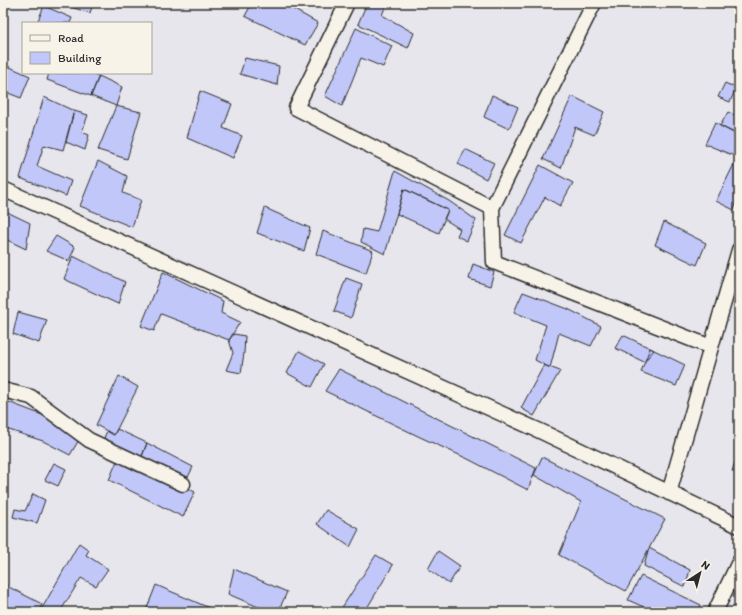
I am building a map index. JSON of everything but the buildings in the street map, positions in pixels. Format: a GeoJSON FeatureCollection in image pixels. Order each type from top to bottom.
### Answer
{"type":"FeatureCollection","features":[{"type":"Feature","properties":{"kind":"street"},"geometry":{"type":"LineString","coordinates":[[347,3],[296,108],[492,208]]}},
{"type":"Feature","properties":{"kind":"street"},"geometry":{"type":"LineString","coordinates":[[594,3],[492,208],[494,262],[711,347]]}},
{"type":"Feature","properties":{"kind":"street"},"geometry":{"type":"LineString","coordinates":[[3,189],[540,431],[739,526]]}},
{"type":"Feature","properties":{"kind":"street"},"geometry":{"type":"LineString","coordinates":[[669,493],[739,250]]}},
{"type":"Feature","properties":{"kind":"street"},"geometry":{"type":"LineString","coordinates":[[3,390],[31,397],[89,440],[183,484]]}},
{"type":"Feature","properties":{"kind":"street"},"geometry":{"type":"LineString","coordinates":[[715,612],[739,562]]}}]}
